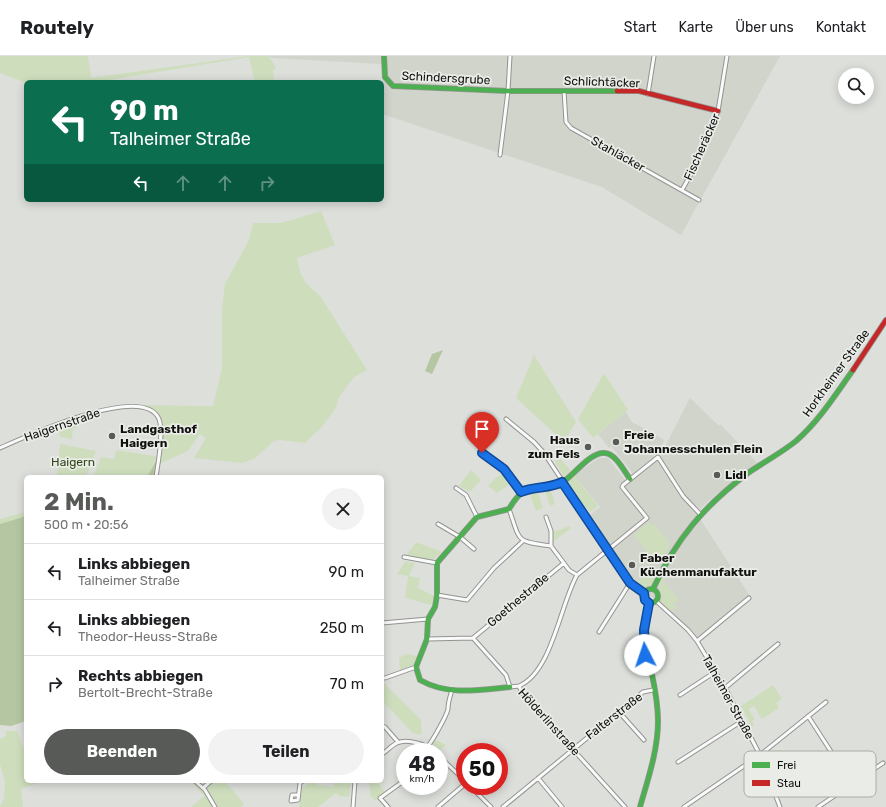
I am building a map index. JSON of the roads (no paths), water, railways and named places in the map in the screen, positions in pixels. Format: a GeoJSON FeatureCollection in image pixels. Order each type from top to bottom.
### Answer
{"type":"FeatureCollection","features":[{"type":"Feature","properties":{"kind":"street","name":"Schindersgrube"},"geometry":{"type":"LineString","coordinates":[[384,56],[385,77],[393,86],[508,91]]}},
{"type":"Feature","properties":{"kind":"street"},"geometry":{"type":"LineString","coordinates":[[500,155],[508,91],[510,56]]}},
{"type":"Feature","properties":{"kind":"street"},"geometry":{"type":"LineString","coordinates":[[648,94],[654,56]]}},
{"type":"Feature","properties":{"kind":"street","name":"Fischeräcker"},"geometry":{"type":"LineString","coordinates":[[682,190],[696,165],[718,111],[727,56]]}},
{"type":"Feature","properties":{"kind":"street","name":"Schlichtäcker"},"geometry":{"type":"LineString","coordinates":[[508,91],[639,92],[718,111]]}},
{"type":"Feature","properties":{"kind":"street","name":"Stahläcker"},"geometry":{"type":"LineString","coordinates":[[564,91],[566,122],[571,128],[699,200]]}},
{"type":"Feature","properties":{"kind":"street","name":"Horkheimer Straße"},"geometry":{"type":"LineString","coordinates":[[653,590],[671,551],[700,514],[735,484],[783,452],[801,436],[821,415],[886,320]]}},
{"type":"Feature","properties":{"kind":"street","name":"Haigernstraße"},"geometry":{"type":"LineString","coordinates":[[0,448],[39,431],[96,412],[112,408],[141,407],[153,412],[159,420],[160,430],[156,475]]}},
{"type":"Feature","properties":{"kind":"street"},"geometry":{"type":"LineString","coordinates":[[506,418],[534,442],[544,453],[630,583],[644,593],[645,600],[649,603]]}},
{"type":"Feature","properties":{"kind":"street"},"geometry":{"type":"LineString","coordinates":[[510,687],[452,690],[425,684],[420,680],[416,667],[427,639],[428,619],[435,607],[437,595],[436,563],[477,517],[508,509],[521,492],[530,488],[553,487],[562,482],[597,454],[604,452],[611,456],[630,479]]}},
{"type":"Feature","properties":{"kind":"street"},"geometry":{"type":"LineString","coordinates":[[482,453],[504,469],[521,492]]}},
{"type":"Feature","properties":{"kind":"street"},"geometry":{"type":"LineString","coordinates":[[518,686],[529,680],[540,665],[556,628],[570,587],[577,575],[647,518],[622,487],[630,479],[658,457],[683,496],[700,514]]}},
{"type":"Feature","properties":{"kind":"street"},"geometry":{"type":"LineString","coordinates":[[456,488],[466,495],[477,517]]}},
{"type":"Feature","properties":{"kind":"street"},"geometry":{"type":"LineString","coordinates":[[508,509],[519,538],[522,541],[552,546]]}},
{"type":"Feature","properties":{"kind":"street"},"geometry":{"type":"LineString","coordinates":[[546,517],[552,546],[568,570],[577,575]]}},
{"type":"Feature","properties":{"kind":"street"},"geometry":{"type":"LineString","coordinates":[[438,524],[460,537],[474,549]]}},
{"type":"Feature","properties":{"kind":"street"},"geometry":{"type":"LineString","coordinates":[[437,595],[467,600],[494,568],[522,541]]}},
{"type":"Feature","properties":{"kind":"street"},"geometry":{"type":"LineString","coordinates":[[404,557],[436,563]]}},
{"type":"Feature","properties":{"kind":"street","name":"Goethestraße"},"geometry":{"type":"LineString","coordinates":[[473,638],[564,563]]}},
{"type":"Feature","properties":{"kind":"street"},"geometry":{"type":"LineString","coordinates":[[599,632],[630,583]]}},
{"type":"Feature","properties":{"kind":"street"},"geometry":{"type":"LineString","coordinates":[[644,593],[647,590],[653,590],[658,595],[656,601],[649,603]]}},
{"type":"Feature","properties":{"kind":"street"},"geometry":{"type":"LineString","coordinates":[[697,641],[749,598]]}},
{"type":"Feature","properties":{"kind":"street","name":"Talheimer Straße"},"geometry":{"type":"LineString","coordinates":[[656,601],[688,630],[697,641],[758,751]]}},
{"type":"Feature","properties":{"kind":"street"},"geometry":{"type":"LineString","coordinates":[[640,807],[657,731],[658,720],[644,642],[644,625],[649,603]]}},
{"type":"Feature","properties":{"kind":"street"},"geometry":{"type":"LineString","coordinates":[[384,623],[428,619]]}},
{"type":"Feature","properties":{"kind":"street"},"geometry":{"type":"LineString","coordinates":[[427,639],[473,638]]}},
{"type":"Feature","properties":{"kind":"street","name":"Hölderlinstraße"},"geometry":{"type":"LineString","coordinates":[[473,638],[506,675],[510,687],[518,686],[522,694],[626,807]]}},
{"type":"Feature","properties":{"kind":"street"},"geometry":{"type":"LineString","coordinates":[[724,688],[778,644]]}},
{"type":"Feature","properties":{"kind":"street"},"geometry":{"type":"LineString","coordinates":[[384,678],[416,667]]}},
{"type":"Feature","properties":{"kind":"street"},"geometry":{"type":"LineString","coordinates":[[680,694],[715,672]]}},
{"type":"Feature","properties":{"kind":"street"},"geometry":{"type":"LineString","coordinates":[[430,743],[437,728],[441,726],[452,690]]}},
{"type":"Feature","properties":{"kind":"street","name":"Falterstraße"},"geometry":{"type":"LineString","coordinates":[[503,807],[643,692],[653,690]]}},
{"type":"Feature","properties":{"kind":"street"},"geometry":{"type":"LineString","coordinates":[[765,751],[826,702]]}},
{"type":"Feature","properties":{"kind":"street"},"geometry":{"type":"LineString","coordinates":[[619,712],[644,740]]}},
{"type":"Feature","properties":{"kind":"street"},"geometry":{"type":"LineString","coordinates":[[808,716],[831,751]]}},
{"type":"Feature","properties":{"kind":"street"},"geometry":{"type":"LineString","coordinates":[[678,762],[742,721]]}},
{"type":"Feature","properties":{"kind":"street"},"geometry":{"type":"LineString","coordinates":[[384,727],[398,742],[406,743]]}},
{"type":"Feature","properties":{"kind":"street"},"geometry":{"type":"LineString","coordinates":[[384,752],[398,742]]}},
{"type":"Feature","properties":{"kind":"street"},"geometry":{"type":"LineString","coordinates":[[876,768],[883,763]]}},
{"type":"Feature","properties":{"kind":"street"},"geometry":{"type":"LineString","coordinates":[[448,765],[456,772]]}},
{"type":"Feature","properties":{"kind":"street"},"geometry":{"type":"LineString","coordinates":[[684,807],[744,766]]}},
{"type":"Feature","properties":{"kind":"street"},"geometry":{"type":"LineString","coordinates":[[538,778],[562,807]]}},
{"type":"Feature","properties":{"kind":"street"},"geometry":{"type":"LineString","coordinates":[[197,783],[203,788],[215,807]]}},
{"type":"Feature","properties":{"kind":"street"},"geometry":{"type":"LineString","coordinates":[[203,788],[209,783]]}},
{"type":"Feature","properties":{"kind":"street"},"geometry":{"type":"LineString","coordinates":[[298,795],[300,783]]}},
{"type":"Feature","properties":{"kind":"street"},"geometry":{"type":"LineString","coordinates":[[353,807],[355,783]]}},
{"type":"Feature","properties":{"kind":"street"},"geometry":{"type":"LineString","coordinates":[[388,807],[380,798],[396,786]]}},
{"type":"Feature","properties":{"kind":"street"},"geometry":{"type":"LineString","coordinates":[[438,807],[456,792]]}},
{"type":"Feature","properties":{"kind":"street"},"geometry":{"type":"LineString","coordinates":[[479,795],[491,807]]}},
{"type":"Feature","properties":{"kind":"street","name":"Talheimer Straße"},"geometry":{"type":"LineString","coordinates":[[775,797],[779,807]]}},
{"type":"Feature","properties":{"kind":"street"},"geometry":{"type":"LineString","coordinates":[[818,807],[833,797]]}},
{"type":"Feature","properties":{"kind":"place","name":"Landgasthof Haigern"},"geometry":{"type":"Point","coordinates":[112,436]}},
{"type":"Feature","properties":{"kind":"place","name":"Freie Johannesschulen Flein"},"geometry":{"type":"Point","coordinates":[616,442]}},
{"type":"Feature","properties":{"kind":"place","name":"Haus zum Fels"},"geometry":{"type":"Point","coordinates":[588,447]}},
{"type":"Feature","properties":{"kind":"place","name":"Lidl"},"geometry":{"type":"Point","coordinates":[717,475]}},
{"type":"Feature","properties":{"kind":"place","name":"Faber Küchenmanufaktur"},"geometry":{"type":"Point","coordinates":[632,565]}},
{"type":"Feature","properties":{"kind":"park label","name":"Haigern"},"geometry":{"type":"Point","coordinates":[73,462]}}]}
